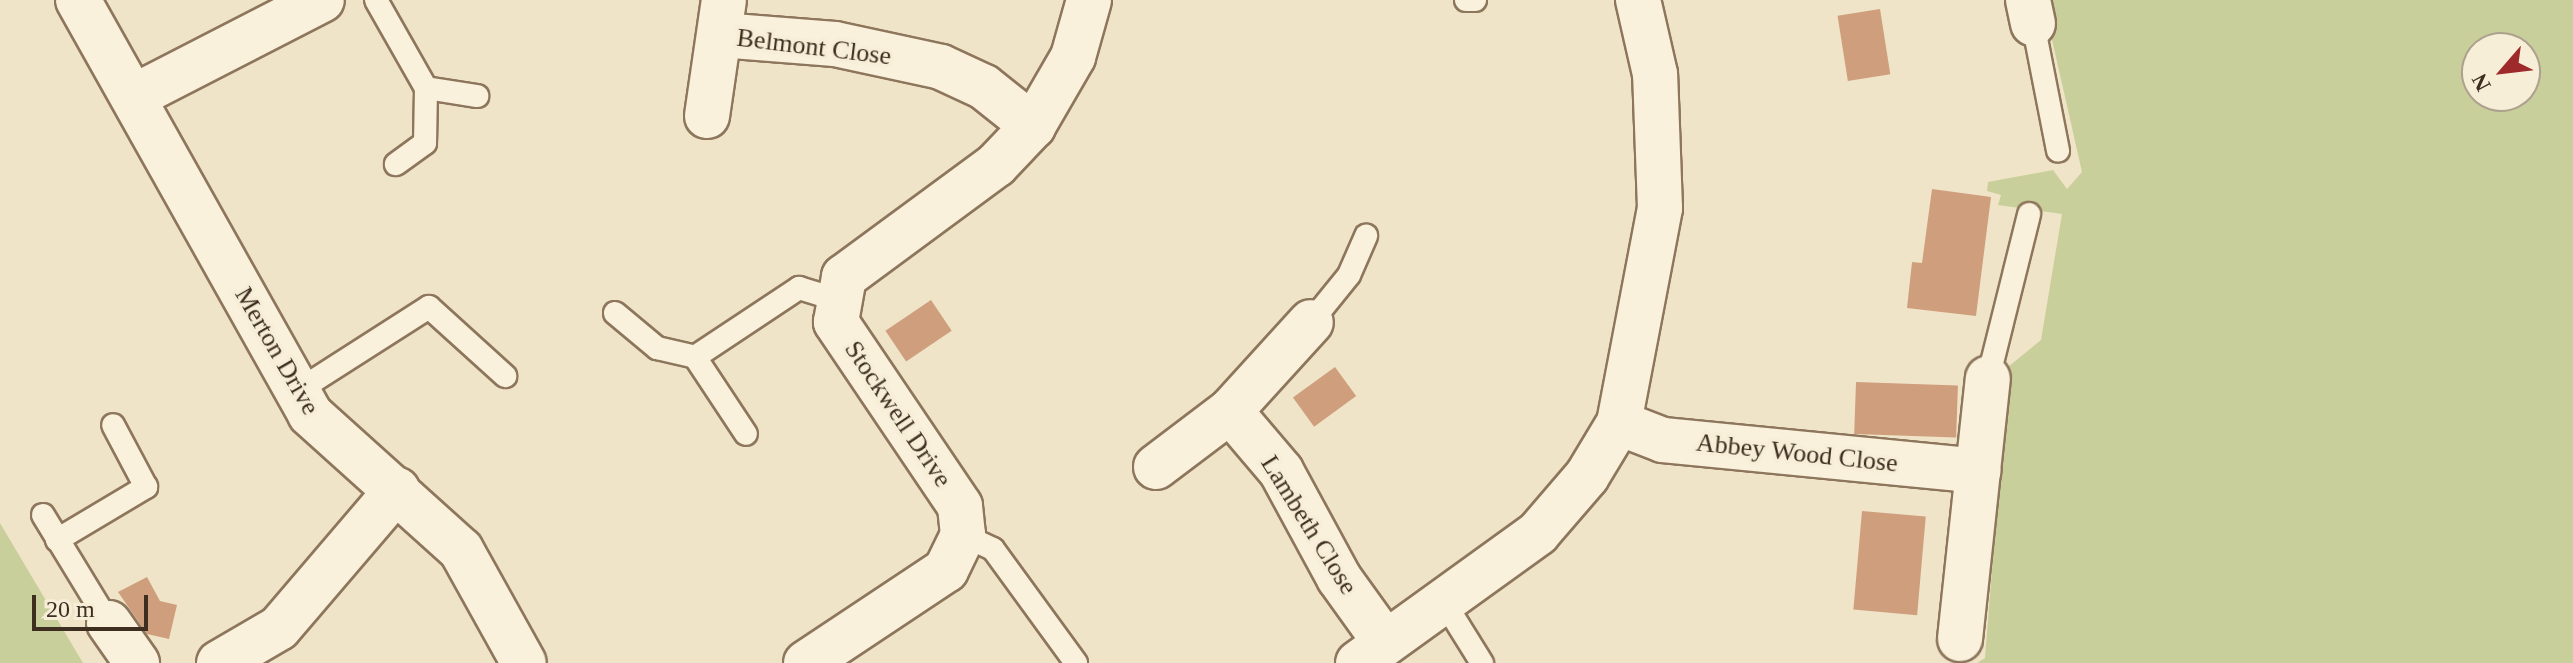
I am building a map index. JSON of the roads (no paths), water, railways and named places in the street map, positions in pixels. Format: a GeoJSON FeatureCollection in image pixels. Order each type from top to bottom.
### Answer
{"type":"FeatureCollection","features":[{"type":"Feature","properties":{"kind":"street","name":"Merton Drive"},"geometry":{"type":"LineString","coordinates":[[78,0],[135,96],[296,392],[331,435],[397,490],[461,550],[524,663]]}},
{"type":"Feature","properties":{"kind":"street"},"geometry":{"type":"LineString","coordinates":[[135,96],[322,0]]}},
{"type":"Feature","properties":{"kind":"street"},"geometry":{"type":"LineString","coordinates":[[835,299],[860,260],[996,165],[1033,126],[1073,57],[1089,0]]}},
{"type":"Feature","properties":{"kind":"street"},"geometry":{"type":"LineString","coordinates":[[1371,652],[1538,533],[1587,476],[1619,423],[1660,208],[1655,74],[1638,0]]}},
{"type":"Feature","properties":{"kind":"street","name":"Belmont Close"},"geometry":{"type":"LineString","coordinates":[[707,116],[722,17],[941,67],[984,87],[1033,126]]}},
{"type":"Feature","properties":{"kind":"street","name":"Stockwell Drive"},"geometry":{"type":"LineString","coordinates":[[835,299],[836,322],[960,506],[963,535]]}},
{"type":"Feature","properties":{"kind":"street"},"geometry":{"type":"LineString","coordinates":[[1156,467],[1230,411],[1311,322]]}},
{"type":"Feature","properties":{"kind":"street"},"geometry":{"type":"LineString","coordinates":[[1957,651],[1988,379]]}},
{"type":"Feature","properties":{"kind":"street","name":"Lambeth Close"},"geometry":{"type":"LineString","coordinates":[[1230,411],[1281,471],[1339,578],[1371,652]]}},
{"type":"Feature","properties":{"kind":"street","name":"Abbey Wood Close"},"geometry":{"type":"LineString","coordinates":[[1619,423],[1663,440],[1978,471]]}},
{"type":"Feature","properties":{"kind":"street"},"geometry":{"type":"LineString","coordinates":[[219,663],[279,628],[397,490]]}},
{"type":"Feature","properties":{"kind":"street"},"geometry":{"type":"LineString","coordinates":[[806,663],[946,570],[963,535]]}},
{"type":"Feature","properties":{"kind":"street"},"geometry":{"type":"LineString","coordinates":[[109,623],[137,663]]}},
{"type":"Feature","properties":{"kind":"lane"},"geometry":{"type":"LineString","coordinates":[[376,0],[426,88],[425,143],[396,164]]}},
{"type":"Feature","properties":{"kind":"lane"},"geometry":{"type":"LineString","coordinates":[[1466,0],[1475,0]]}},
{"type":"Feature","properties":{"kind":"lane"},"geometry":{"type":"LineString","coordinates":[[2031,12],[2058,151]]}},
{"type":"Feature","properties":{"kind":"lane"},"geometry":{"type":"LineString","coordinates":[[426,88],[477,96]]}},
{"type":"Feature","properties":{"kind":"lane"},"geometry":{"type":"LineString","coordinates":[[1988,379],[2029,214]]}},
{"type":"Feature","properties":{"kind":"lane"},"geometry":{"type":"LineString","coordinates":[[1311,322],[1349,275],[1366,236]]}},
{"type":"Feature","properties":{"kind":"lane"},"geometry":{"type":"LineString","coordinates":[[695,357],[799,288],[835,299]]}},
{"type":"Feature","properties":{"kind":"lane"},"geometry":{"type":"LineString","coordinates":[[296,392],[429,307],[505,376]]}},
{"type":"Feature","properties":{"kind":"lane"},"geometry":{"type":"LineString","coordinates":[[615,313],[657,348],[695,357],[746,434]]}},
{"type":"Feature","properties":{"kind":"lane"},"geometry":{"type":"LineString","coordinates":[[57,540],[146,487],[113,425]]}},
{"type":"Feature","properties":{"kind":"lane"},"geometry":{"type":"LineString","coordinates":[[43,515],[109,623]]}},
{"type":"Feature","properties":{"kind":"lane"},"geometry":{"type":"LineString","coordinates":[[963,535],[993,549],[1076,663]]}},
{"type":"Feature","properties":{"kind":"lane"},"geometry":{"type":"LineString","coordinates":[[1444,602],[1482,663]]}}]}
